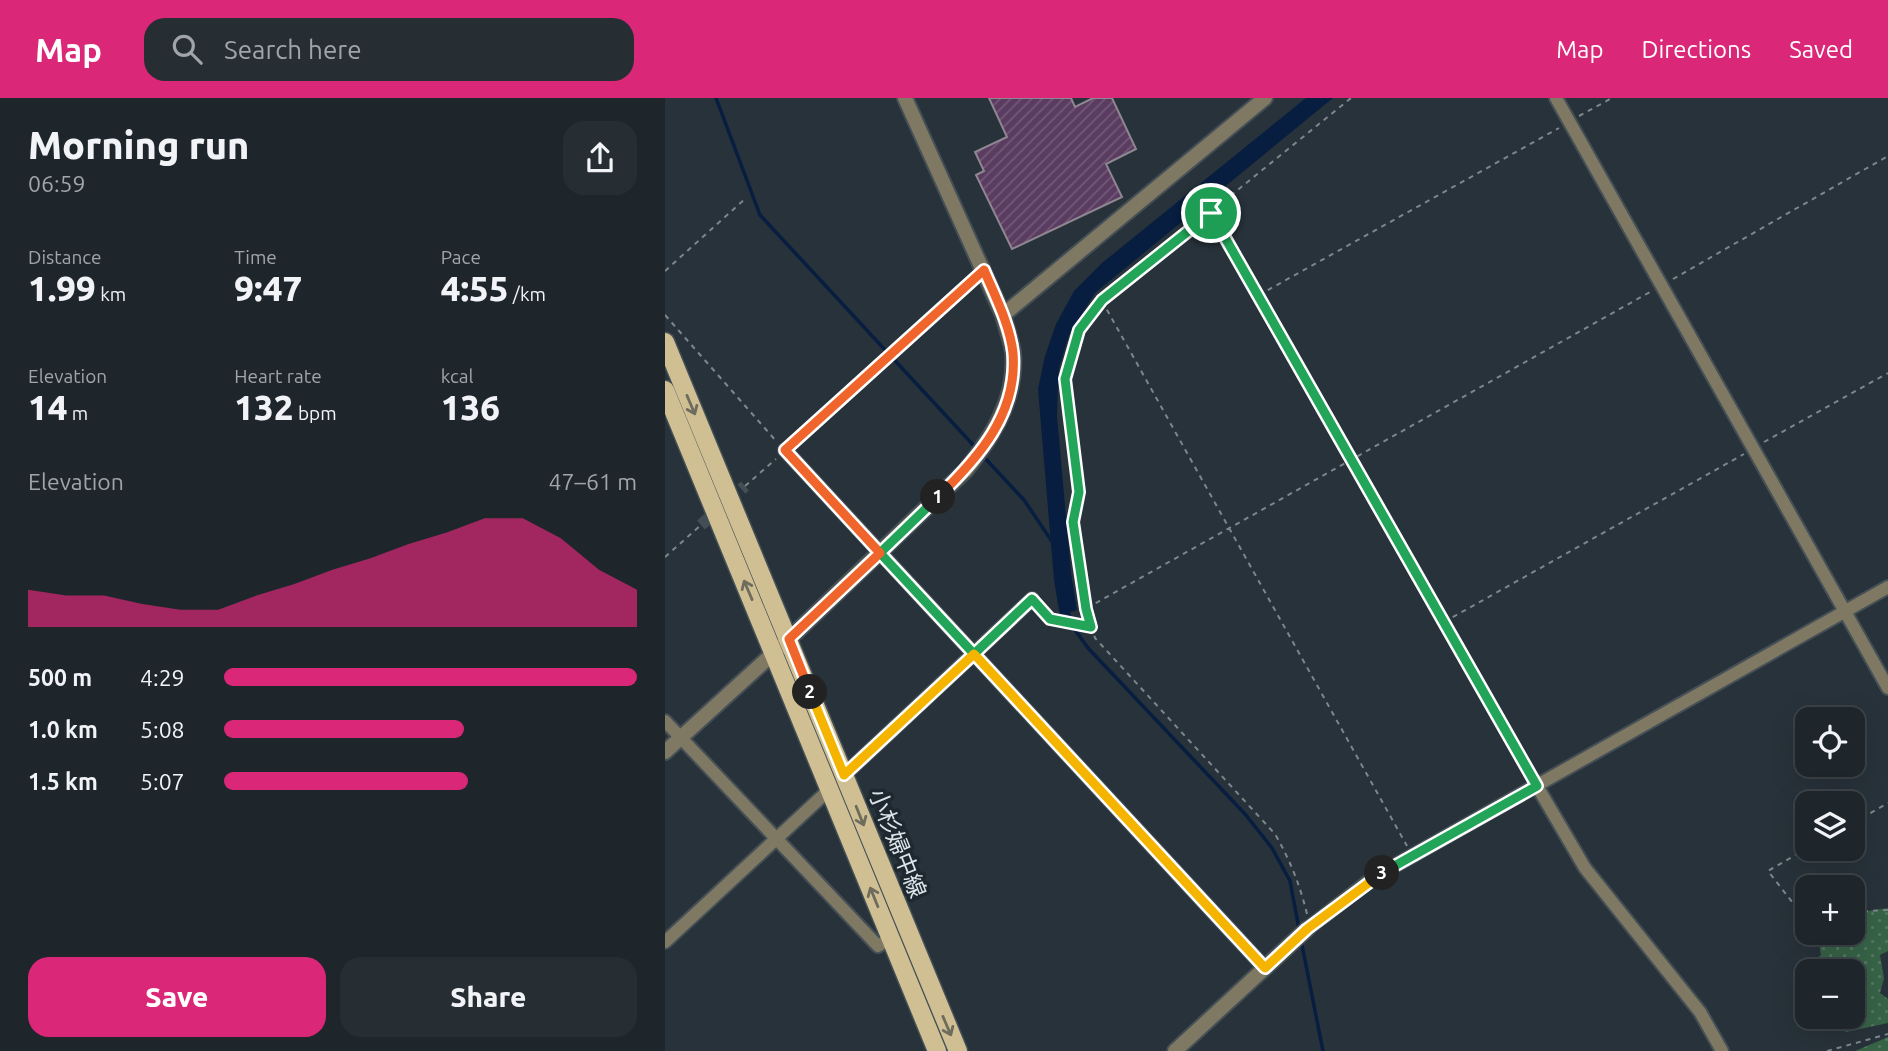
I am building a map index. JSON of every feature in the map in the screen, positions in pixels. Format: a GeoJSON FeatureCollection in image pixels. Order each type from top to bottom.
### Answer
{"type":"FeatureCollection","features":[{"type":"Feature","properties":{"kind":"main road","name":"小杉婦中線"},"geometry":{"type":"LineString","coordinates":[[665,342],[958,1051]]}},
{"type":"Feature","properties":{"kind":"main road","name":"小杉婦中線"},"geometry":{"type":"LineString","coordinates":[[665,390],[936,1051]]}},
{"type":"Feature","properties":{"kind":"street"},"geometry":{"type":"LineString","coordinates":[[665,752],[789,639],[966,470],[987,445],[1002,418],[1012,381],[1013,351],[1003,315],[905,98]]}},
{"type":"Feature","properties":{"kind":"street"},"geometry":{"type":"LineString","coordinates":[[1003,315],[1265,98]]}},
{"type":"Feature","properties":{"kind":"street"},"geometry":{"type":"LineString","coordinates":[[1556,98],[1888,688]]}},
{"type":"Feature","properties":{"kind":"street"},"geometry":{"type":"LineString","coordinates":[[785,450],[1265,968]]}},
{"type":"Feature","properties":{"kind":"street"},"geometry":{"type":"LineString","coordinates":[[1175,1051],[1294,940],[1373,878],[1888,587]]}},
{"type":"Feature","properties":{"kind":"street"},"geometry":{"type":"LineString","coordinates":[[844,775],[1032,599]]}},
{"type":"Feature","properties":{"kind":"street"},"geometry":{"type":"LineString","coordinates":[[665,721],[878,946],[891,938]]}},
{"type":"Feature","properties":{"kind":"street"},"geometry":{"type":"LineString","coordinates":[[1537,786],[1585,868],[1700,1012],[1722,1051]]}},
{"type":"Feature","properties":{"kind":"street"},"geometry":{"type":"LineString","coordinates":[[665,942],[830,789]]}},
{"type":"Feature","properties":{"kind":"path"},"geometry":{"type":"LineString","coordinates":[[1308,928],[1299,884],[1290,860],[1275,834],[1095,638],[1086,609],[1073,522],[1079,492],[1065,379],[1079,330],[1102,300],[1350,98]]}},
{"type":"Feature","properties":{"kind":"path"},"geometry":{"type":"LineString","coordinates":[[1259,295],[1612,98]]}},
{"type":"Feature","properties":{"kind":"path"},"geometry":{"type":"LineString","coordinates":[[1086,609],[1888,156]]}},
{"type":"Feature","properties":{"kind":"path"},"geometry":{"type":"LineString","coordinates":[[665,271],[746,198]]}},
{"type":"Feature","properties":{"kind":"path"},"geometry":{"type":"LineString","coordinates":[[1211,213],[1537,786]]}},
{"type":"Feature","properties":{"kind":"path"},"geometry":{"type":"LineString","coordinates":[[745,486],[984,270]]}},
{"type":"Feature","properties":{"kind":"path"},"geometry":{"type":"LineString","coordinates":[[1102,300],[1413,856]]}},
{"type":"Feature","properties":{"kind":"path"},"geometry":{"type":"LineString","coordinates":[[665,315],[785,450]]}},
{"type":"Feature","properties":{"kind":"path"},"geometry":{"type":"LineString","coordinates":[[1444,622],[1888,373]]}},
{"type":"Feature","properties":{"kind":"path"},"geometry":{"type":"LineString","coordinates":[[665,558],[701,525]]}},
{"type":"Feature","properties":{"kind":"path"},"geometry":{"type":"LineString","coordinates":[[1032,599],[1050,619],[1091,627]]}},
{"type":"Feature","properties":{"kind":"path"},"geometry":{"type":"LineString","coordinates":[[1865,816],[1888,803]]}},
{"type":"Feature","properties":{"kind":"path"},"geometry":{"type":"LineString","coordinates":[[1795,855],[1768,871],[1795,906]]}},
{"type":"Feature","properties":{"kind":"path"},"geometry":{"type":"LineString","coordinates":[[1865,911],[1888,910]]}},
{"type":"Feature","properties":{"kind":"path"},"geometry":{"type":"LineString","coordinates":[[1827,1051],[1888,1034]]}},
{"type":"Feature","properties":{"kind":"green space"},"geometry":{"type":"Polygon","coordinates":[[[1888,908],[1888,951],[1880,955],[1884,978],[1880,993],[1888,999],[1888,1023],[1865,1028],[1865,959],[1816,959],[1821,955],[1819,945],[1865,945],[1865,911],[1888,908]]]}},
{"type":"Feature","properties":{"kind":"green space"},"geometry":{"type":"Polygon","coordinates":[[[1888,1037],[1888,1051],[1855,1051],[1888,1037]]]}},
{"type":"Feature","properties":{"kind":"water"},"geometry":{"type":"Polygon","coordinates":[[[1306,98],[1333,98],[1095,293],[1069,335],[1059,368],[1057,416],[1071,573],[1077,610],[1060,616],[1054,580],[1038,389],[1056,324],[1074,291],[1102,263],[1306,98]]]}},
{"type":"Feature","properties":{"kind":"building"},"geometry":{"type":"Polygon","coordinates":[[[989,98],[1071,98],[1075,107],[1093,98],[1112,98],[1136,149],[1106,164],[1122,197],[1012,249],[976,175],[984,171],[975,152],[1007,137],[989,98]]]}},
{"type":"Feature","properties":{"kind":"waterway"},"geometry":{"type":"LineString","coordinates":[[716,98],[760,215],[976,448]]}},
{"type":"Feature","properties":{"kind":"waterway"},"geometry":{"type":"LineString","coordinates":[[983,456],[1024,500],[1053,543]]}},
{"type":"Feature","properties":{"kind":"waterway"},"geometry":{"type":"LineString","coordinates":[[1067,610],[1075,630],[1088,648],[1245,814],[1272,848],[1290,881],[1299,929]]}},
{"type":"Feature","properties":{"kind":"waterway"},"geometry":{"type":"LineString","coordinates":[[1301,940],[1323,1051]]}},
{"type":"Feature","properties":{"kind":"tunnel"},"geometry":{"type":"LineString","coordinates":[[701,525],[745,486]]}},
{"type":"Feature","properties":{"kind":"route"},"geometry":{"type":"LineString","coordinates":[[1211,213],[1102,300],[1079,330],[1065,379],[1079,492],[1073,522],[1091,627],[1050,619],[1032,599],[974,654],[880,553],[966,470],[987,445],[1002,418],[1012,381],[1013,351],[1003,315],[984,270],[785,450],[880,553],[789,639],[844,775],[974,654],[1265,968],[1307,929],[1373,878],[1537,786],[1211,213]]}}]}
